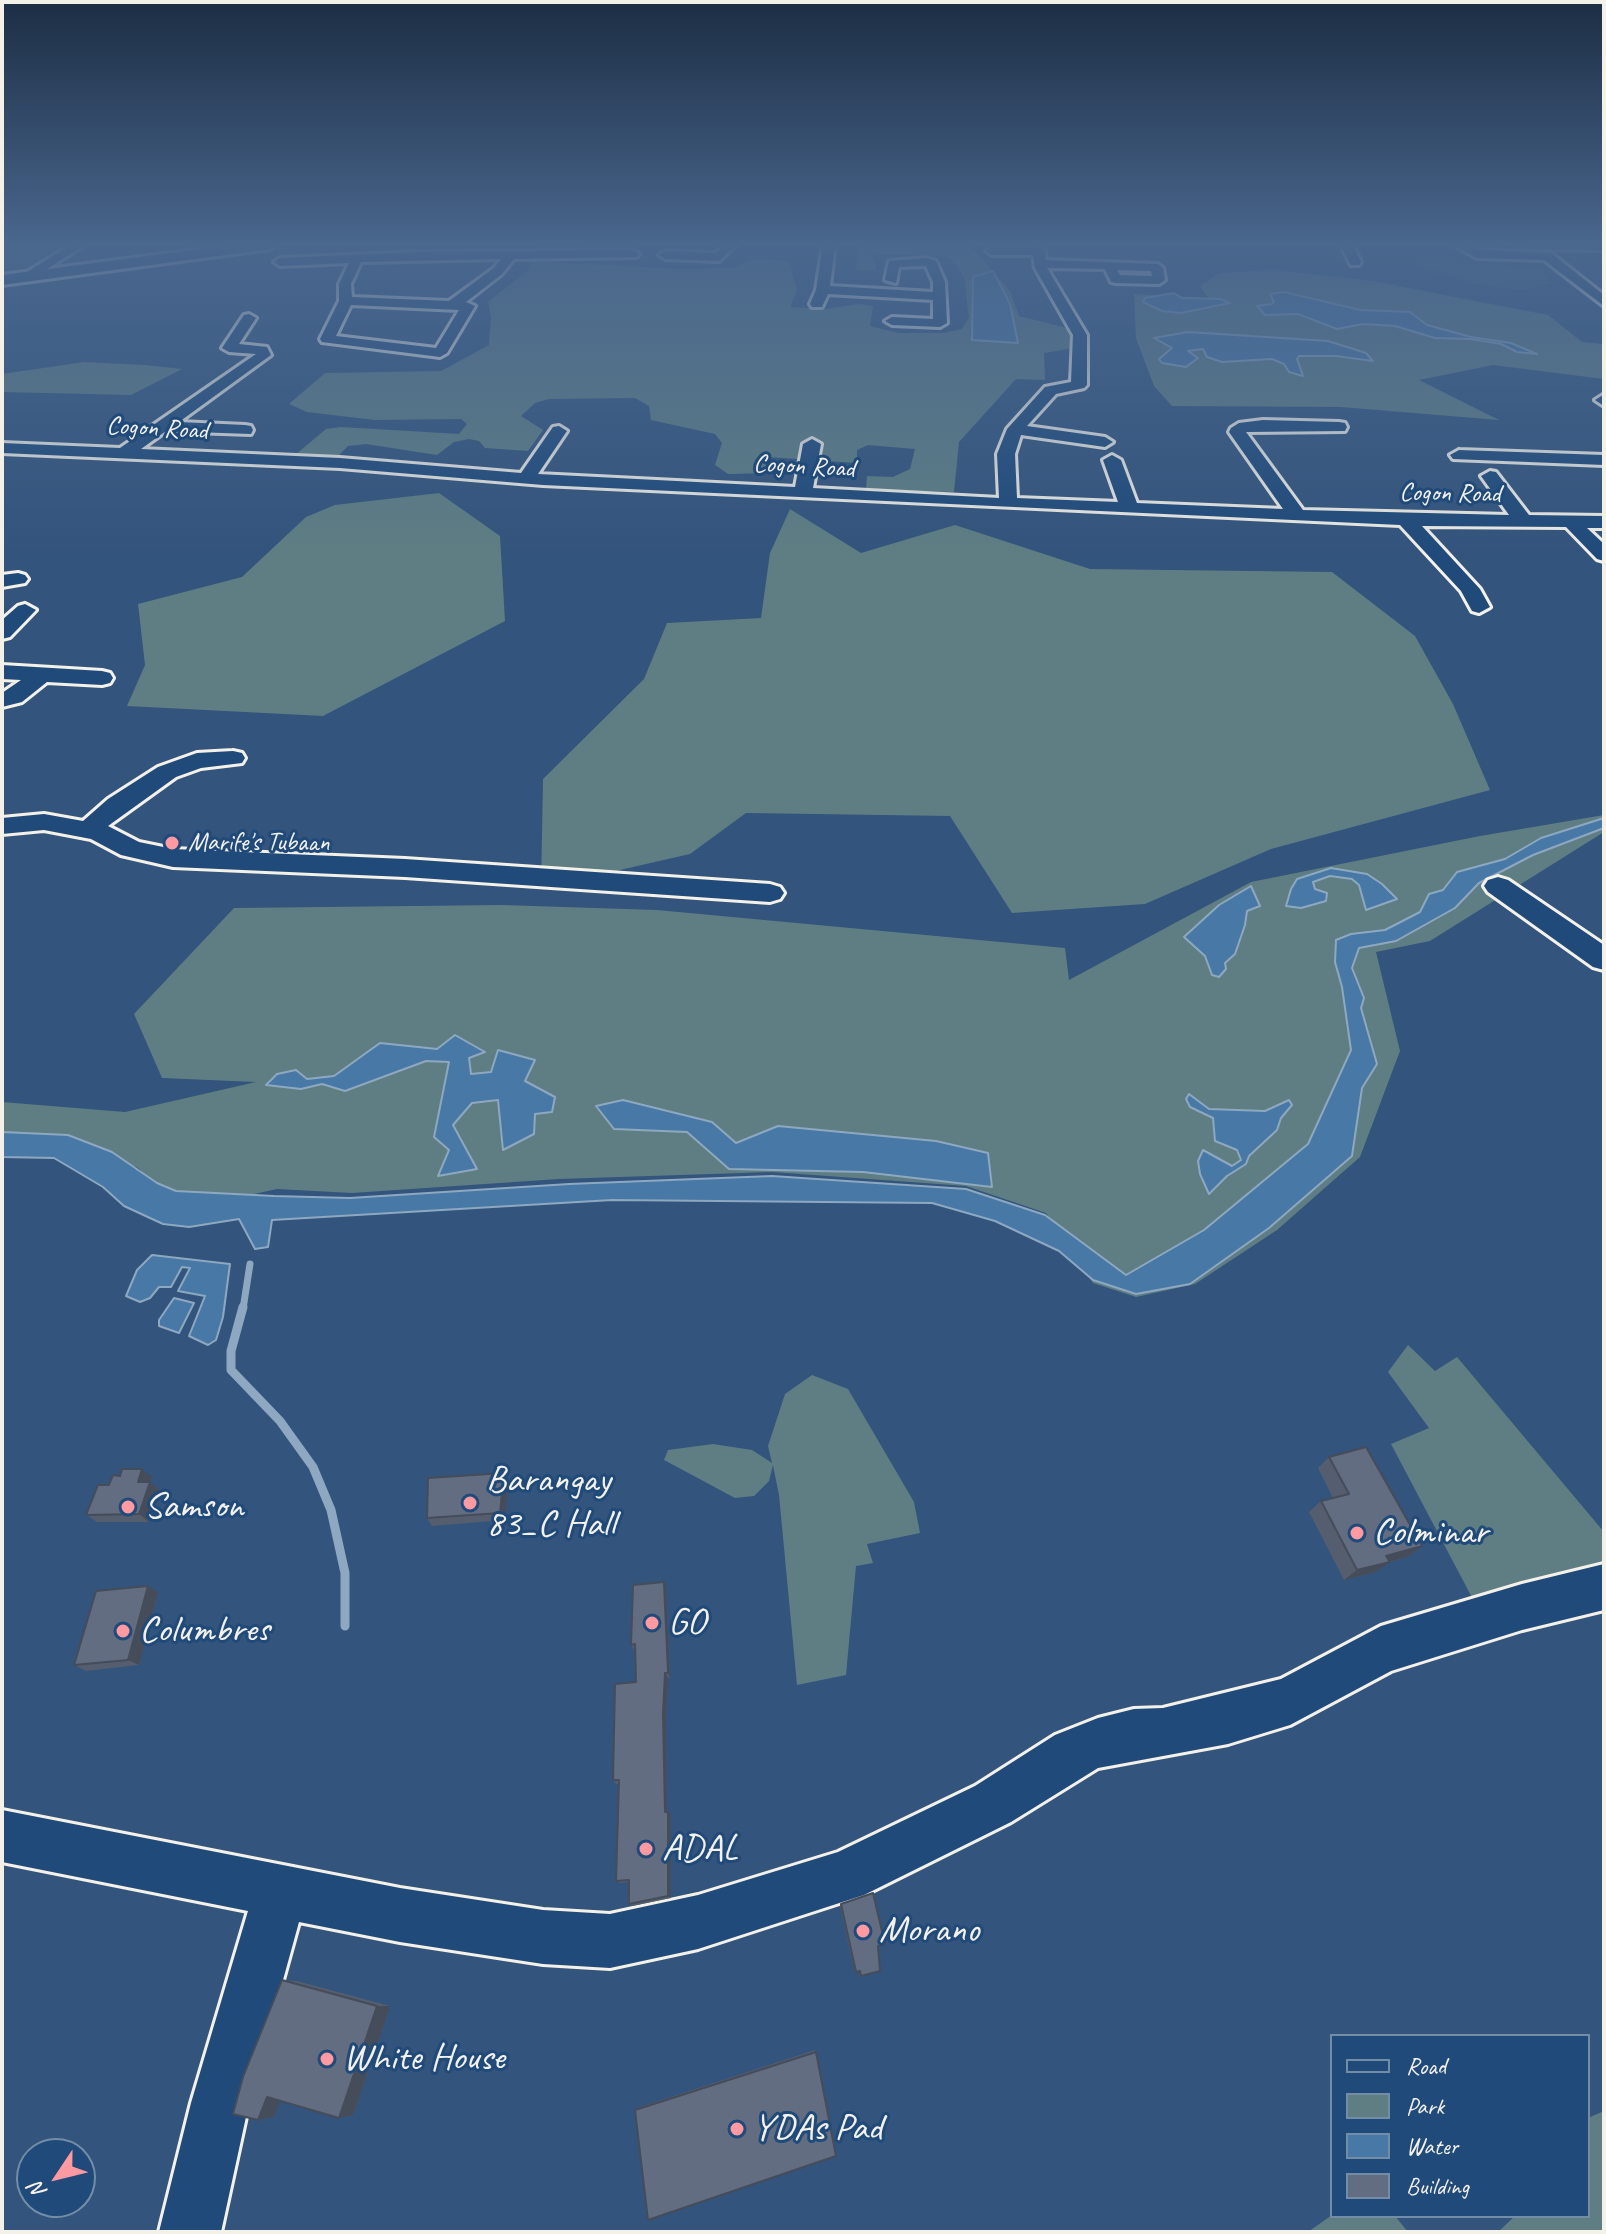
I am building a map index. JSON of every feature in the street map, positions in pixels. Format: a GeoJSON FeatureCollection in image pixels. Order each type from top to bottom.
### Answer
{"type":"FeatureCollection","features":[{"type":"Feature","properties":{"kind":"street"},"geometry":{"type":"LineString","coordinates":[[124,453],[264,355],[262,350],[233,348]]}},
{"type":"Feature","properties":{"kind":"street"},"geometry":{"type":"LineString","coordinates":[[365,362],[386,348]]}},
{"type":"Feature","properties":{"kind":"street"},"geometry":{"type":"LineString","coordinates":[[421,348],[440,353],[443,348]]}},
{"type":"Feature","properties":{"kind":"street"},"geometry":{"type":"LineString","coordinates":[[1008,503],[1006,454],[1015,429],[1046,393],[1079,385],[1082,348]]}},
{"type":"Feature","properties":{"kind":"street"},"geometry":{"type":"LineString","coordinates":[[1297,515],[1237,432],[1239,428],[1263,425],[1339,427]]}},
{"type":"Feature","properties":{"kind":"street"},"geometry":{"type":"LineString","coordinates":[[166,426],[245,430]]}},
{"type":"Feature","properties":{"kind":"street"},"geometry":{"type":"LineString","coordinates":[[1015,429],[1108,451],[1130,509]]}},
{"type":"Feature","properties":{"kind":"street"},"geometry":{"type":"LineString","coordinates":[[526,479],[559,431]]}},
{"type":"Feature","properties":{"kind":"street"},"geometry":{"type":"LineString","coordinates":[[803,493],[812,444]]}},
{"type":"Feature","properties":{"kind":"street","name":"Cogon Road"},"geometry":{"type":"LineString","coordinates":[[2,448],[340,463],[526,479],[1130,509],[1405,519],[1604,522]]}},
{"type":"Feature","properties":{"kind":"street"},"geometry":{"type":"LineString","coordinates":[[15,464],[40,449]]}},
{"type":"Feature","properties":{"kind":"street"},"geometry":{"type":"LineString","coordinates":[[1459,455],[1604,460]]}},
{"type":"Feature","properties":{"kind":"street"},"geometry":{"type":"LineString","coordinates":[[1490,476],[1523,521]]}},
{"type":"Feature","properties":{"kind":"street"},"geometry":{"type":"LineString","coordinates":[[1405,519],[1470,589],[1479,607]]}},
{"type":"Feature","properties":{"kind":"street"},"geometry":{"type":"LineString","coordinates":[[1571,522],[1604,555]]}},
{"type":"Feature","properties":{"kind":"street"},"geometry":{"type":"LineString","coordinates":[[2,632],[25,610]]}},
{"type":"Feature","properties":{"kind":"street"},"geometry":{"type":"LineString","coordinates":[[2,672],[102,678]]}},
{"type":"Feature","properties":{"kind":"street"},"geometry":{"type":"LineString","coordinates":[[2,700],[14,697],[44,673]]}},
{"type":"Feature","properties":{"kind":"street"},"geometry":{"type":"LineString","coordinates":[[88,830],[117,805],[167,772],[197,761],[233,758]]}},
{"type":"Feature","properties":{"kind":"street"},"geometry":{"type":"LineString","coordinates":[[2,826],[44,822],[99,832],[131,849],[173,858],[405,868],[770,893]]}},
{"type":"Feature","properties":{"kind":"street"},"geometry":{"type":"LineString","coordinates":[[1498,886],[1604,960]]}},
{"type":"Feature","properties":{"kind":"street"},"geometry":{"type":"LineString","coordinates":[[2,1836],[400,1915],[543,1937],[610,1941],[698,1922],[845,1876],[993,1804],[1073,1753],[1098,1743],[1228,1719],[1290,1701],[1381,1650],[1522,1607],[1604,1587]]}},
{"type":"Feature","properties":{"kind":"street"},"geometry":{"type":"LineString","coordinates":[[190,2232],[220,2103],[281,1889]]}},
{"type":"Feature","properties":{"kind":"green space"},"geometry":{"type":"Polygon","coordinates":[[[483,348],[1072,348],[1044,353],[1045,380],[1016,379],[959,442],[954,492],[866,490],[867,476],[893,477],[910,469],[915,449],[868,445],[857,450],[857,463],[768,457],[768,473],[728,474],[715,465],[722,443],[715,434],[651,420],[649,406],[635,398],[549,399],[535,403],[521,416],[543,430],[528,451],[485,448],[479,441],[469,439],[454,442],[437,455],[366,444],[348,446],[335,459],[295,455],[326,429],[341,427],[459,434],[467,424],[461,419],[375,420],[307,412],[289,404],[325,373],[441,371],[483,348]]]}},
{"type":"Feature","properties":{"kind":"green space"},"geometry":{"type":"Polygon","coordinates":[[[1140,348],[1604,348],[1604,379],[1493,365],[1419,380],[1499,420],[1341,407],[1172,406],[1154,386],[1140,348]]]}},
{"type":"Feature","properties":{"kind":"green space"},"geometry":{"type":"Polygon","coordinates":[[[84,362],[182,369],[131,395],[2,392],[2,374],[84,362]]]}},
{"type":"Feature","properties":{"kind":"green space"},"geometry":{"type":"Polygon","coordinates":[[[439,493],[500,536],[505,621],[323,716],[127,706],[145,665],[138,604],[242,577],[306,517],[335,505],[439,493]]]}},
{"type":"Feature","properties":{"kind":"green space"},"geometry":{"type":"Polygon","coordinates":[[[790,509],[861,553],[955,525],[1090,569],[1332,572],[1415,636],[1453,704],[1490,790],[1271,849],[1145,904],[1012,913],[950,816],[746,813],[690,854],[541,888],[543,779],[644,679],[667,623],[761,618],[770,553],[790,509]]]}},
{"type":"Feature","properties":{"kind":"green space"},"geometry":{"type":"Polygon","coordinates":[[[1604,815],[1604,832],[1430,941],[1376,952],[1400,1051],[1360,1157],[1277,1230],[1195,1284],[1136,1297],[1093,1283],[1046,1213],[966,1186],[772,1172],[559,1179],[352,1193],[277,1189],[236,1198],[176,1191],[157,1184],[138,1168],[68,1135],[2,1132],[2,1102],[125,1112],[256,1082],[162,1078],[134,1014],[234,908],[502,905],[657,910],[1065,948],[1069,980],[1251,882],[1480,836],[1604,815]]]}},
{"type":"Feature","properties":{"kind":"green space"},"geometry":{"type":"Polygon","coordinates":[[[1408,1345],[1435,1371],[1457,1357],[1604,1532],[1604,1572],[1477,1607],[1391,1444],[1429,1428],[1388,1372],[1408,1345]]]}},
{"type":"Feature","properties":{"kind":"green space"},"geometry":{"type":"Polygon","coordinates":[[[812,1375],[848,1389],[914,1502],[920,1533],[867,1544],[873,1563],[856,1566],[846,1675],[797,1685],[779,1495],[773,1465],[769,1481],[754,1496],[735,1498],[664,1460],[668,1450],[713,1444],[752,1450],[772,1463],[768,1446],[785,1394],[812,1375]]]}},
{"type":"Feature","properties":{"kind":"green space"},"geometry":{"type":"Polygon","coordinates":[[[1604,2111],[1604,2232],[1498,2232],[1513,2218],[1590,2218],[1590,2117],[1604,2111]]]}},
{"type":"Feature","properties":{"kind":"green space"},"geometry":{"type":"Polygon","coordinates":[[[1330,2216],[1397,2218],[1408,2232],[1308,2232],[1330,2216]]]}},
{"type":"Feature","properties":{"kind":"water"},"geometry":{"type":"Polygon","coordinates":[[[1172,348],[1351,348],[1366,353],[1373,361],[1336,356],[1299,356],[1297,359],[1303,376],[1289,372],[1284,364],[1272,359],[1222,362],[1207,357],[1203,349],[1188,351],[1198,358],[1186,367],[1162,363],[1159,359],[1172,348]]]}},
{"type":"Feature","properties":{"kind":"water"},"geometry":{"type":"Polygon","coordinates":[[[1510,348],[1523,348],[1537,354],[1510,348]]]}},
{"type":"Feature","properties":{"kind":"water"},"geometry":{"type":"Polygon","coordinates":[[[1604,818],[1604,828],[1533,855],[1479,883],[1455,908],[1396,941],[1359,948],[1352,968],[1364,998],[1361,1008],[1377,1064],[1362,1088],[1352,1156],[1269,1228],[1190,1284],[1136,1294],[1093,1280],[1059,1251],[995,1221],[932,1203],[612,1200],[272,1220],[268,1247],[255,1249],[239,1219],[189,1227],[163,1224],[124,1206],[103,1187],[54,1158],[2,1157],[2,1132],[68,1135],[112,1152],[157,1183],[176,1191],[274,1196],[350,1198],[569,1184],[772,1176],[966,1189],[1045,1215],[1126,1275],[1204,1230],[1308,1144],[1351,1050],[1342,987],[1335,962],[1336,940],[1351,934],[1385,930],[1420,912],[1429,894],[1443,890],[1457,872],[1505,859],[1541,838],[1604,818]]]}},
{"type":"Feature","properties":{"kind":"water"},"geometry":{"type":"Polygon","coordinates":[[[1331,868],[1367,874],[1397,899],[1366,910],[1359,885],[1352,879],[1330,876],[1313,882],[1315,889],[1327,893],[1326,901],[1301,908],[1286,906],[1297,879],[1331,868]]]}},
{"type":"Feature","properties":{"kind":"water"},"geometry":{"type":"Polygon","coordinates":[[[1251,886],[1260,906],[1247,911],[1235,954],[1225,963],[1226,969],[1219,977],[1212,975],[1205,956],[1184,937],[1219,905],[1251,886]]]}},
{"type":"Feature","properties":{"kind":"water"},"geometry":{"type":"Polygon","coordinates":[[[455,1035],[485,1052],[469,1058],[471,1074],[491,1072],[498,1050],[535,1060],[525,1081],[555,1097],[552,1112],[535,1114],[534,1134],[503,1150],[498,1100],[472,1103],[453,1125],[477,1169],[438,1176],[449,1150],[434,1137],[449,1062],[426,1061],[345,1091],[322,1084],[301,1089],[266,1085],[277,1074],[296,1070],[307,1079],[334,1076],[380,1043],[437,1049],[455,1035]]]}},
{"type":"Feature","properties":{"kind":"water"},"geometry":{"type":"Polygon","coordinates":[[[1189,1094],[1209,1109],[1265,1111],[1289,1100],[1292,1105],[1281,1118],[1277,1130],[1249,1156],[1246,1164],[1227,1176],[1209,1194],[1198,1161],[1203,1150],[1232,1166],[1241,1160],[1237,1150],[1215,1141],[1213,1118],[1190,1107],[1186,1099],[1189,1094]]]}},
{"type":"Feature","properties":{"kind":"water"},"geometry":{"type":"Polygon","coordinates":[[[623,1100],[712,1122],[736,1143],[778,1126],[936,1141],[988,1153],[992,1187],[863,1172],[729,1169],[687,1132],[614,1129],[596,1106],[623,1100]]]}},
{"type":"Feature","properties":{"kind":"water"},"geometry":{"type":"Polygon","coordinates":[[[152,1255],[230,1264],[223,1317],[216,1340],[208,1345],[189,1336],[205,1296],[178,1291],[190,1268],[182,1267],[171,1287],[159,1287],[150,1298],[140,1302],[126,1296],[137,1270],[152,1255]]]}},
{"type":"Feature","properties":{"kind":"water"},"geometry":{"type":"Polygon","coordinates":[[[174,1298],[194,1303],[179,1333],[159,1326],[159,1320],[174,1298]]]}},
{"type":"Feature","properties":{"kind":"building","name":"Colminar"},"geometry":{"type":"Polygon","coordinates":[[[1366,1447],[1422,1546],[1386,1556],[1390,1562],[1357,1570],[1321,1501],[1349,1494],[1329,1457],[1366,1447]]]}},
{"type":"Feature","properties":{"kind":"building"},"geometry":{"type":"Polygon","coordinates":[[[122,1469],[142,1469],[138,1482],[150,1482],[139,1514],[86,1515],[98,1485],[109,1485],[113,1475],[120,1476],[122,1469]]]}},
{"type":"Feature","properties":{"kind":"building","name":"Barangay 83_C Hall"},"geometry":{"type":"Polygon","coordinates":[[[504,1473],[500,1513],[427,1518],[428,1478],[504,1473]]]}},
{"type":"Feature","properties":{"kind":"building"},"geometry":{"type":"Polygon","coordinates":[[[664,1582],[668,1673],[665,1673],[663,1713],[668,1896],[629,1904],[629,1880],[616,1881],[619,1780],[613,1780],[615,1684],[636,1682],[635,1644],[631,1645],[633,1585],[664,1582]]]}},
{"type":"Feature","properties":{"kind":"building","name":"Columbres"},"geometry":{"type":"Polygon","coordinates":[[[148,1586],[128,1660],[74,1665],[96,1591],[148,1586]]]}},
{"type":"Feature","properties":{"kind":"building","name":"Morano"},"geometry":{"type":"Polygon","coordinates":[[[873,1893],[885,1944],[878,1946],[880,1971],[861,1976],[860,1971],[856,1972],[841,1904],[873,1893]]]}},
{"type":"Feature","properties":{"kind":"building","name":"White House"},"geometry":{"type":"Polygon","coordinates":[[[282,1980],[377,2006],[339,2118],[267,2097],[258,2120],[233,2114],[243,2077],[282,1980]]]}},
{"type":"Feature","properties":{"kind":"building","name":"YDAs Pad"},"geometry":{"type":"Polygon","coordinates":[[[816,2052],[836,2156],[648,2220],[635,2110],[816,2052]]]}},
{"type":"Feature","properties":{"kind":"waterway"},"geometry":{"type":"LineString","coordinates":[[243,1309],[250,1264]]}},
{"type":"Feature","properties":{"kind":"waterway"},"geometry":{"type":"LineString","coordinates":[[243,1307],[231,1351],[231,1370],[280,1421],[313,1467],[331,1510],[345,1573],[345,1626]]}},
{"type":"Feature","properties":{"kind":"place","name":"Marife's Tubaan"},"geometry":{"type":"Point","coordinates":[172,843]}},
{"type":"Feature","properties":{"kind":"place","name":"Barangay 83_C Hall"},"geometry":{"type":"Point","coordinates":[470,1503]}},
{"type":"Feature","properties":{"kind":"place","name":"Samson"},"geometry":{"type":"Point","coordinates":[128,1507]}},
{"type":"Feature","properties":{"kind":"place","name":"Colminar"},"geometry":{"type":"Point","coordinates":[1357,1533]}},
{"type":"Feature","properties":{"kind":"place","name":"GO"},"geometry":{"type":"Point","coordinates":[652,1623]}},
{"type":"Feature","properties":{"kind":"place","name":"Columbres"},"geometry":{"type":"Point","coordinates":[123,1631]}},
{"type":"Feature","properties":{"kind":"place","name":"ADAL"},"geometry":{"type":"Point","coordinates":[646,1849]}},
{"type":"Feature","properties":{"kind":"place","name":"Morano"},"geometry":{"type":"Point","coordinates":[863,1931]}},
{"type":"Feature","properties":{"kind":"place","name":"White House"},"geometry":{"type":"Point","coordinates":[327,2059]}},
{"type":"Feature","properties":{"kind":"place","name":"YDAs Pad"},"geometry":{"type":"Point","coordinates":[737,2129]}}]}
